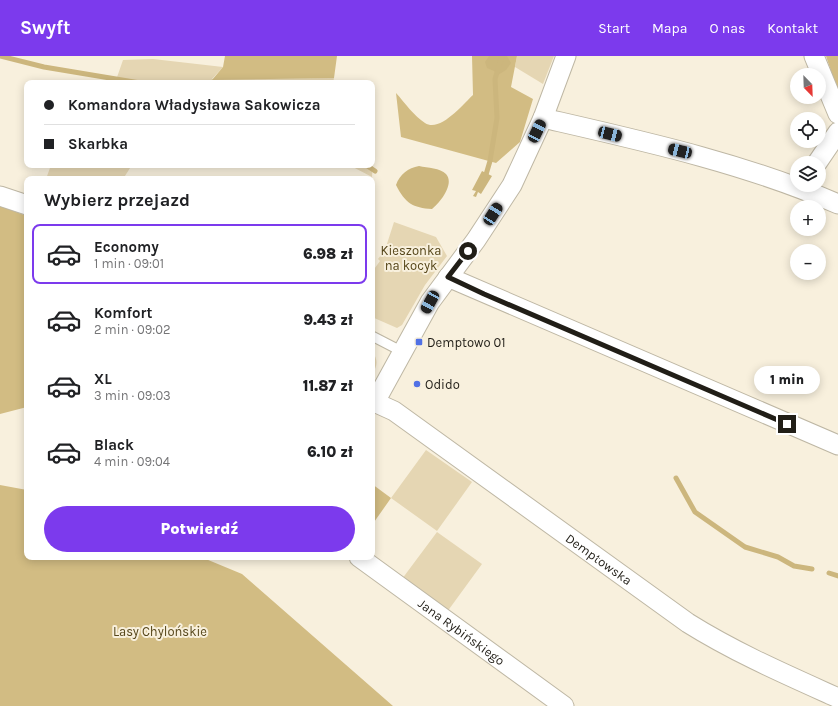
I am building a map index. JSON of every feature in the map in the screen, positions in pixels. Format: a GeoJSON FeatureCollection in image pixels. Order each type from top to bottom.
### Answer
{"type":"FeatureCollection","features":[{"type":"Feature","properties":{"kind":"street"},"geometry":{"type":"LineString","coordinates":[[375,399],[403,352],[430,302],[476,240],[512,185],[543,118],[566,56]]}},
{"type":"Feature","properties":{"kind":"street"},"geometry":{"type":"LineString","coordinates":[[814,56],[838,114]]}},
{"type":"Feature","properties":{"kind":"street"},"geometry":{"type":"LineString","coordinates":[[543,118],[716,160],[790,183]]}},
{"type":"Feature","properties":{"kind":"street"},"geometry":{"type":"LineString","coordinates":[[822,156],[838,132]]}},
{"type":"Feature","properties":{"kind":"street"},"geometry":{"type":"LineString","coordinates":[[813,192],[838,204]]}},
{"type":"Feature","properties":{"kind":"street"},"geometry":{"type":"LineString","coordinates":[[0,196],[24,204]]}},
{"type":"Feature","properties":{"kind":"street"},"geometry":{"type":"LineString","coordinates":[[448,277],[484,294],[838,445]]}},
{"type":"Feature","properties":{"kind":"street","name":"Demptowska"},"geometry":{"type":"LineString","coordinates":[[375,403],[394,411],[688,623],[721,644],[748,658],[838,698]]}},
{"type":"Feature","properties":{"kind":"street","name":"Jana Rybińskiego"},"geometry":{"type":"LineString","coordinates":[[363,560],[564,706]]}},
{"type":"Feature","properties":{"kind":"lane"},"geometry":{"type":"LineString","coordinates":[[375,338],[403,352]]}},
{"type":"Feature","properties":{"kind":"green space"},"geometry":{"type":"Polygon","coordinates":[[[225,56],[337,56],[334,78],[212,80],[223,67],[225,56]]]}},
{"type":"Feature","properties":{"kind":"green space"},"geometry":{"type":"Polygon","coordinates":[[[472,56],[517,56],[511,87],[533,99],[520,142],[496,163],[401,137],[396,93],[413,113],[425,123],[431,125],[444,121],[473,95],[472,56]]]}},
{"type":"Feature","properties":{"kind":"green space"},"geometry":{"type":"Polygon","coordinates":[[[517,56],[554,56],[543,84],[515,67],[517,56]]]}},
{"type":"Feature","properties":{"kind":"green space"},"geometry":{"type":"Polygon","coordinates":[[[826,56],[838,56],[838,92],[826,56]]]}},
{"type":"Feature","properties":{"kind":"green space"},"geometry":{"type":"Polygon","coordinates":[[[153,59],[223,67],[212,79],[334,78],[334,80],[116,80],[123,60],[153,59]]]}},
{"type":"Feature","properties":{"kind":"green space"},"geometry":{"type":"Polygon","coordinates":[[[50,168],[130,168],[125,176],[47,176],[50,168]]]}},
{"type":"Feature","properties":{"kind":"green space"},"geometry":{"type":"Polygon","coordinates":[[[355,168],[373,168],[372,176],[355,168]]]}},
{"type":"Feature","properties":{"kind":"green space"},"geometry":{"type":"Polygon","coordinates":[[[0,206],[24,215],[24,408],[0,414],[0,206]]]}},
{"type":"Feature","properties":{"kind":"green space","name":"Kieszonka na kocyk"},"geometry":{"type":"Polygon","coordinates":[[[394,222],[436,237],[447,256],[425,285],[402,325],[397,328],[375,318],[375,268],[380,261],[378,259],[385,250],[394,222]]]}},
{"type":"Feature","properties":{"kind":"green space"},"geometry":{"type":"Polygon","coordinates":[[[426,450],[472,482],[437,531],[391,498],[426,450]]]}},
{"type":"Feature","properties":{"kind":"green space","name":"Lasy Chylońskie"},"geometry":{"type":"Polygon","coordinates":[[[0,485],[24,489],[24,560],[208,560],[242,574],[393,706],[0,706],[0,485]]]}},
{"type":"Feature","properties":{"kind":"green space"},"geometry":{"type":"Polygon","coordinates":[[[375,486],[391,498],[375,521],[375,486]]]}},
{"type":"Feature","properties":{"kind":"green space"},"geometry":{"type":"Polygon","coordinates":[[[437,532],[482,564],[447,612],[402,579],[437,532]]]}},
{"type":"Feature","properties":{"kind":"shaded area"},"geometry":{"type":"Polygon","coordinates":[[[489,56],[507,56],[511,63],[506,70],[498,75],[494,71],[487,68],[485,62],[489,56]]]}},
{"type":"Feature","properties":{"kind":"shaded area"},"geometry":{"type":"Polygon","coordinates":[[[419,166],[441,170],[448,178],[448,188],[439,202],[432,209],[415,206],[410,203],[399,191],[396,185],[405,172],[411,168],[419,166]]]}},
{"type":"Feature","properties":{"kind":"shaded area"},"geometry":{"type":"Polygon","coordinates":[[[482,171],[492,176],[481,194],[478,192],[476,197],[473,196],[476,191],[472,190],[482,171]]]}},
{"type":"Feature","properties":{"kind":"waterway"},"geometry":{"type":"LineString","coordinates":[[0,56],[44,67],[122,80]]}},
{"type":"Feature","properties":{"kind":"waterway"},"geometry":{"type":"LineString","coordinates":[[485,178],[490,161],[497,118],[495,79],[502,56]]}},
{"type":"Feature","properties":{"kind":"waterway"},"geometry":{"type":"LineString","coordinates":[[370,168],[375,171]]}},
{"type":"Feature","properties":{"kind":"waterway"},"geometry":{"type":"LineString","coordinates":[[676,478],[695,512],[745,547],[778,557],[794,566],[812,569]]}},
{"type":"Feature","properties":{"kind":"waterway"},"geometry":{"type":"LineString","coordinates":[[829,573],[838,576]]}},
{"type":"Feature","properties":{"kind":"place","name":"Demptowo 01"},"geometry":{"type":"Point","coordinates":[419,342]}},
{"type":"Feature","properties":{"kind":"place","name":"Odido"},"geometry":{"type":"Point","coordinates":[417,384]}},
{"type":"Feature","properties":{"kind":"route"},"geometry":{"type":"LineString","coordinates":[[468,251],[448,277],[484,294],[787,424]]}}]}
